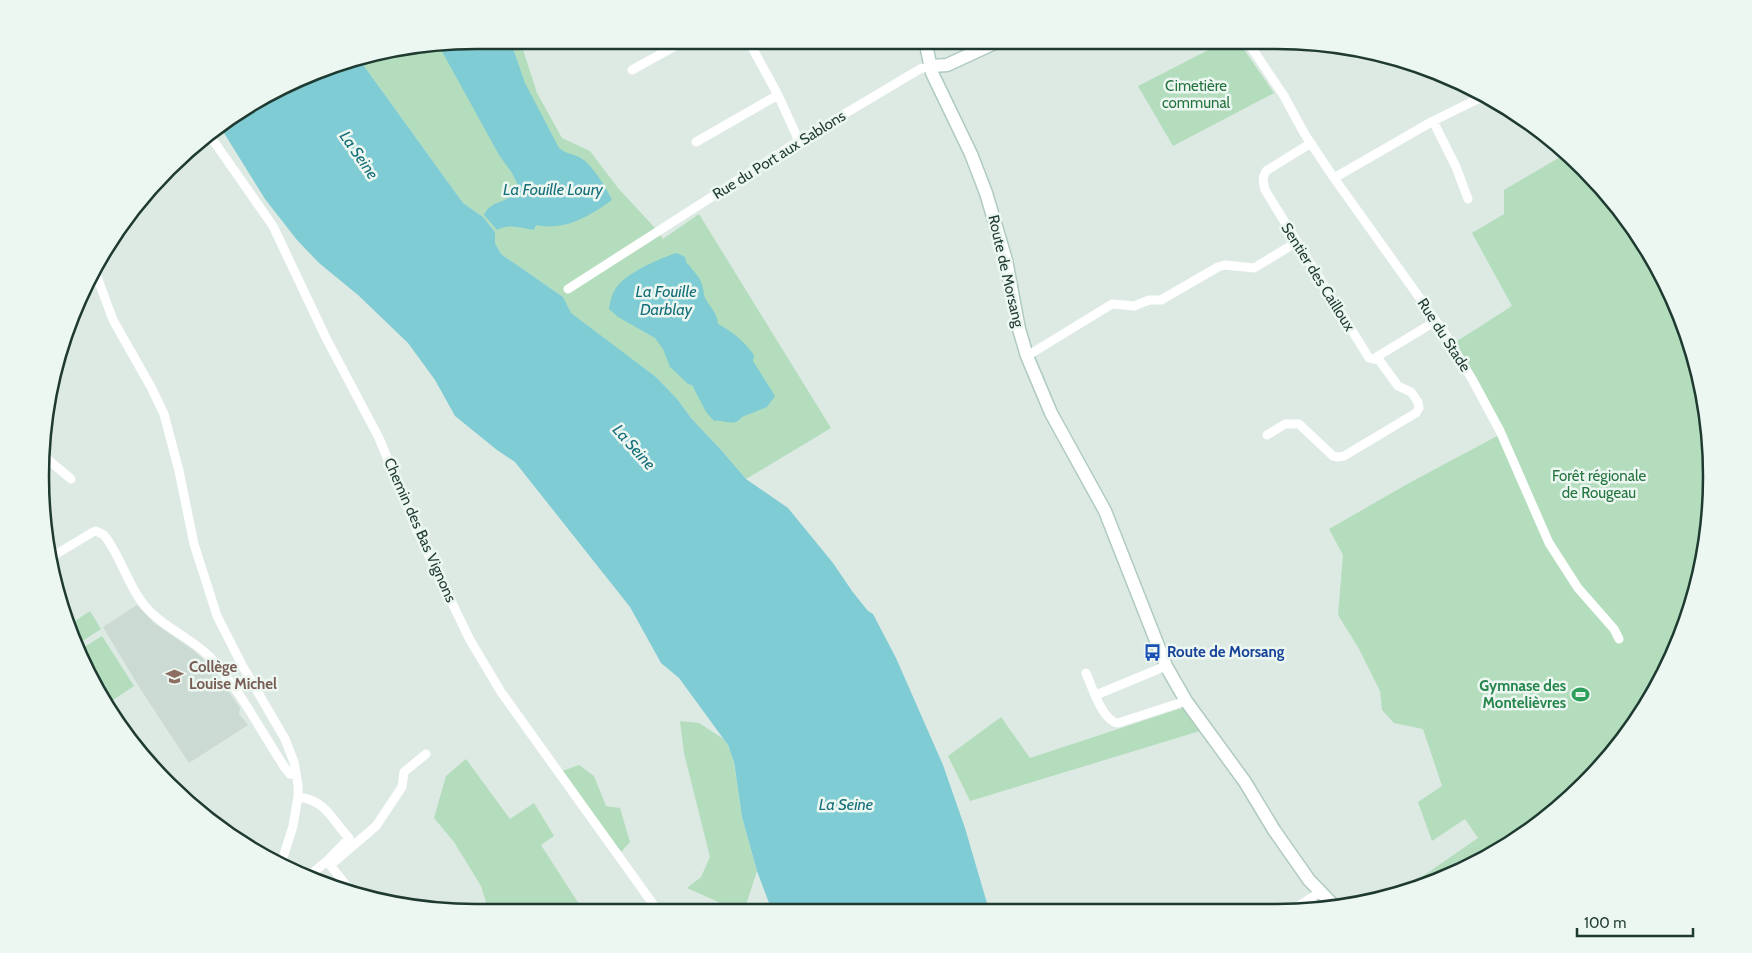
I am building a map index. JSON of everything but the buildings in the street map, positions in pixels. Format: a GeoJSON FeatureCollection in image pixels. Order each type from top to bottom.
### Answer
{"type":"FeatureCollection","features":[{"type":"Feature","properties":{"kind":"street"},"geometry":{"type":"LineString","coordinates":[[632,70],[670,49]]}},
{"type":"Feature","properties":{"kind":"street"},"geometry":{"type":"LineString","coordinates":[[753,49],[778,95],[799,141]]}},
{"type":"Feature","properties":{"kind":"street","name":"Route de Morsang"},"geometry":{"type":"LineString","coordinates":[[927,49],[932,73],[971,154],[986,193],[1006,260],[1019,329],[1027,356],[1051,413],[1105,510],[1166,666],[1186,701],[1245,782],[1283,843],[1309,880],[1329,901]]}},
{"type":"Feature","properties":{"kind":"street","name":"Rue du Port aux Sablons"},"geometry":{"type":"LineString","coordinates":[[568,289],[799,141],[920,69],[947,65],[982,49]]}},
{"type":"Feature","properties":{"kind":"street","name":"Rue du Stade"},"geometry":{"type":"LineString","coordinates":[[1252,49],[1284,96],[1334,178],[1436,321],[1472,379],[1500,431],[1549,543],[1578,588],[1614,629],[1619,639]]}},
{"type":"Feature","properties":{"kind":"street"},"geometry":{"type":"LineString","coordinates":[[696,142],[778,95]]}},
{"type":"Feature","properties":{"kind":"street"},"geometry":{"type":"LineString","coordinates":[[1334,178],[1433,121],[1477,99]]}},
{"type":"Feature","properties":{"kind":"street"},"geometry":{"type":"LineString","coordinates":[[1433,121],[1456,166],[1468,199]]}},
{"type":"Feature","properties":{"kind":"street","name":"Chemin des Bas Vignons"},"geometry":{"type":"LineString","coordinates":[[213,140],[273,226],[326,338],[380,438],[418,533],[481,660],[501,692],[653,904]]}},
{"type":"Feature","properties":{"kind":"street","name":"Sentier des Cailloux"},"geometry":{"type":"LineString","coordinates":[[1267,435],[1286,424],[1299,424],[1334,456],[1344,456],[1416,413],[1419,408],[1412,392],[1398,386],[1379,360],[1369,358],[1265,190],[1263,176],[1271,168],[1311,143]]}},
{"type":"Feature","properties":{"kind":"street"},"geometry":{"type":"LineString","coordinates":[[1027,356],[1112,304],[1134,306],[1149,300],[1161,300],[1218,267],[1254,268],[1297,242]]}},
{"type":"Feature","properties":{"kind":"street"},"geometry":{"type":"LineString","coordinates":[[98,278],[113,320],[164,414],[179,471],[194,544],[217,616],[290,750],[296,775],[298,798],[293,826],[283,858]]}},
{"type":"Feature","properties":{"kind":"street"},"geometry":{"type":"LineString","coordinates":[[1373,358],[1436,321]]}},
{"type":"Feature","properties":{"kind":"street"},"geometry":{"type":"LineString","coordinates":[[50,461],[71,479]]}},
{"type":"Feature","properties":{"kind":"street"},"geometry":{"type":"LineString","coordinates":[[56,554],[93,532],[96,531],[104,535],[134,591],[152,614],[198,646],[221,670],[285,768],[290,774],[296,775]]}},
{"type":"Feature","properties":{"kind":"street"},"geometry":{"type":"LineString","coordinates":[[1096,695],[1166,666]]}},
{"type":"Feature","properties":{"kind":"street"},"geometry":{"type":"LineString","coordinates":[[1086,673],[1106,717],[1115,723],[1186,701]]}},
{"type":"Feature","properties":{"kind":"street"},"geometry":{"type":"LineString","coordinates":[[327,861],[334,862],[376,826],[402,788],[404,772],[426,754]]}},
{"type":"Feature","properties":{"kind":"street"},"geometry":{"type":"LineString","coordinates":[[298,798],[309,798],[317,802],[328,812],[349,838],[314,872]]}},
{"type":"Feature","properties":{"kind":"street"},"geometry":{"type":"LineString","coordinates":[[327,861],[346,884]]}},
{"type":"Feature","properties":{"kind":"street"},"geometry":{"type":"LineString","coordinates":[[1303,903],[1320,892]]}},
{"type":"Feature","properties":{"kind":"shaded area","name":"Collège Louise Michel"},"geometry":{"type":"Polygon","coordinates":[[[137,605],[154,623],[193,650],[211,666],[240,708],[239,714],[248,725],[189,763],[141,690],[103,627],[137,605]]]}},
{"type":"Feature","properties":{"kind":"green space"},"geometry":{"type":"Polygon","coordinates":[[[523,49],[537,93],[562,138],[590,151],[618,188],[663,239],[699,214],[831,428],[746,479],[656,377],[570,313],[563,297],[501,254],[495,243],[495,232],[483,217],[463,203],[363,64],[421,52],[523,49]]]}},
{"type":"Feature","properties":{"kind":"green space","name":"Cimetière communal"},"geometry":{"type":"Polygon","coordinates":[[[1210,49],[1244,49],[1274,93],[1173,146],[1138,86],[1210,49]]]}},
{"type":"Feature","properties":{"kind":"green space","name":"Forêt régionale de Rougeau"},"geometry":{"type":"Polygon","coordinates":[[[1560,157],[1597,194],[1615,216],[1646,263],[1671,313],[1681,339],[1695,393],[1700,421],[1703,476],[1700,532],[1689,587],[1671,640],[1646,690],[1615,737],[1578,779],[1536,816],[1489,847],[1465,860],[1416,881],[1478,838],[1465,819],[1432,841],[1418,802],[1442,786],[1423,729],[1394,723],[1382,710],[1380,691],[1358,647],[1338,615],[1343,555],[1329,529],[1501,434],[1454,343],[1512,306],[1472,233],[1504,214],[1504,190],[1560,157]]]}},
{"type":"Feature","properties":{"kind":"green space"},"geometry":{"type":"Polygon","coordinates":[[[90,611],[101,629],[82,642],[74,622],[90,611]]]}},
{"type":"Feature","properties":{"kind":"green space"},"geometry":{"type":"Polygon","coordinates":[[[102,636],[134,686],[112,700],[84,647],[102,636]]]}},
{"type":"Feature","properties":{"kind":"green space"},"geometry":{"type":"Polygon","coordinates":[[[1185,707],[1200,731],[970,801],[948,756],[1001,717],[1030,758],[1185,707]]]}},
{"type":"Feature","properties":{"kind":"green space"},"geometry":{"type":"Polygon","coordinates":[[[680,721],[699,723],[725,740],[733,757],[742,817],[757,871],[746,904],[723,904],[687,888],[701,877],[710,857],[684,753],[680,721]]]}},
{"type":"Feature","properties":{"kind":"green space"},"geometry":{"type":"Polygon","coordinates":[[[466,759],[510,819],[534,803],[554,836],[541,845],[579,904],[487,904],[481,886],[454,842],[434,818],[446,776],[466,759]]]}},
{"type":"Feature","properties":{"kind":"green space"},"geometry":{"type":"Polygon","coordinates":[[[579,765],[594,776],[606,806],[620,808],[630,842],[621,852],[562,771],[579,765]]]}},
{"type":"Feature","properties":{"kind":"water","name":"La Fouille Loury"},"geometry":{"type":"Polygon","coordinates":[[[513,49],[525,83],[559,148],[586,162],[599,177],[612,200],[585,217],[566,224],[557,226],[536,225],[534,230],[511,226],[497,230],[484,215],[492,206],[511,196],[517,183],[499,155],[441,51],[513,49]]]}},
{"type":"Feature","properties":{"kind":"water","name":"La Seine"},"geometry":{"type":"Polygon","coordinates":[[[363,64],[463,203],[483,217],[495,232],[495,243],[501,254],[563,297],[571,313],[656,377],[746,479],[788,508],[833,563],[868,611],[873,614],[896,658],[943,765],[965,828],[987,904],[769,904],[757,871],[742,817],[734,762],[728,745],[679,678],[661,663],[630,607],[515,462],[455,416],[435,380],[408,343],[358,295],[319,263],[297,240],[265,199],[224,133],[239,121],[287,93],[339,71],[363,64]]]}},
{"type":"Feature","properties":{"kind":"water","name":"La Fouille Darblay"},"geometry":{"type":"Polygon","coordinates":[[[677,253],[685,257],[687,264],[699,278],[705,298],[715,313],[718,324],[738,337],[754,355],[753,361],[775,396],[767,407],[732,423],[714,421],[706,412],[692,385],[688,384],[670,367],[663,349],[655,338],[618,317],[609,309],[614,292],[625,278],[647,265],[677,253]]]}},
{"type":"Feature","properties":{"kind":"place","name":"Route de Morsang"},"geometry":{"type":"Point","coordinates":[1153,652]}},
{"type":"Feature","properties":{"kind":"place","name":"Collège Louise Michel"},"geometry":{"type":"Point","coordinates":[175,676]}},
{"type":"Feature","properties":{"kind":"place","name":"Gymnase des Montelièvres"},"geometry":{"type":"Point","coordinates":[1580,695]}}]}
